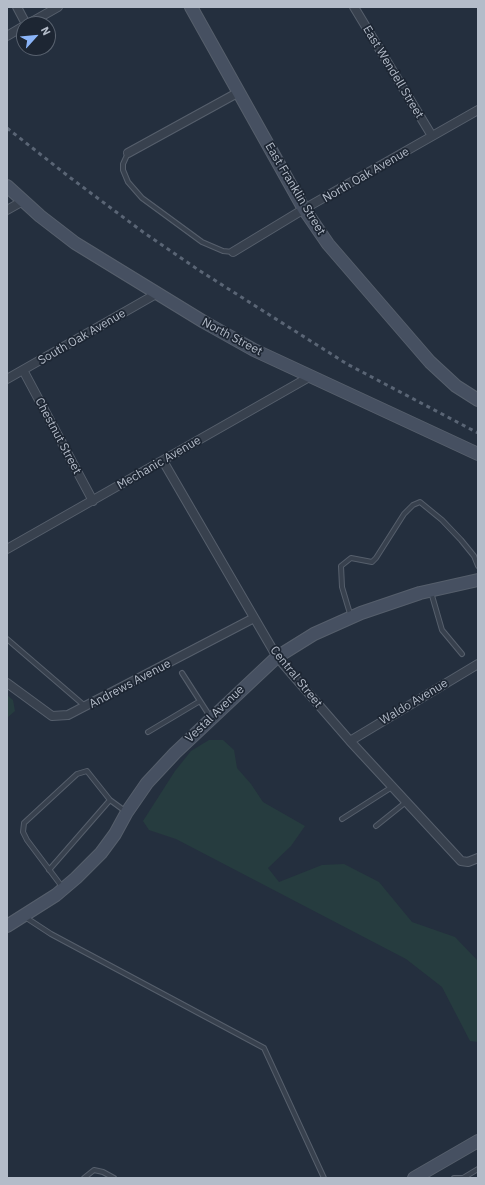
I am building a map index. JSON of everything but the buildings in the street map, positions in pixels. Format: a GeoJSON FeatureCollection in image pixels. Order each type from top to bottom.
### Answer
{"type":"FeatureCollection","features":[{"type":"Feature","properties":{"kind":"street"},"geometry":{"type":"LineString","coordinates":[[17,7],[22,16]]}},
{"type":"Feature","properties":{"kind":"street"},"geometry":{"type":"LineString","coordinates":[[42,16],[58,7]]}},
{"type":"Feature","properties":{"kind":"street","name":"East Franklin Street"},"geometry":{"type":"LineString","coordinates":[[191,7],[304,209],[328,244],[346,267],[430,362],[456,386],[478,400]]}},
{"type":"Feature","properties":{"kind":"street","name":"East Wendell Street"},"geometry":{"type":"LineString","coordinates":[[354,7],[432,136]]}},
{"type":"Feature","properties":{"kind":"street"},"geometry":{"type":"LineString","coordinates":[[7,36],[16,31]]}},
{"type":"Feature","properties":{"kind":"street"},"geometry":{"type":"LineString","coordinates":[[128,152],[239,92]]}},
{"type":"Feature","properties":{"kind":"street","name":"North Oak Avenue"},"geometry":{"type":"LineString","coordinates":[[233,252],[304,209],[478,110]]}},
{"type":"Feature","properties":{"kind":"street","name":"North Street"},"geometry":{"type":"LineString","coordinates":[[7,186],[23,201],[75,243],[156,294],[254,350],[478,454]]}},
{"type":"Feature","properties":{"kind":"street"},"geometry":{"type":"LineString","coordinates":[[7,210],[23,201]]}},
{"type":"Feature","properties":{"kind":"street","name":"South Oak Avenue"},"geometry":{"type":"LineString","coordinates":[[7,379],[156,294]]}},
{"type":"Feature","properties":{"kind":"street","name":"Chestnut Street"},"geometry":{"type":"LineString","coordinates":[[23,370],[93,501]]}},
{"type":"Feature","properties":{"kind":"street","name":"Mechanic Avenue"},"geometry":{"type":"LineString","coordinates":[[7,549],[311,376]]}},
{"type":"Feature","properties":{"kind":"street","name":"Central Street"},"geometry":{"type":"LineString","coordinates":[[163,461],[277,657],[350,741],[461,862],[468,862],[478,858]]}},
{"type":"Feature","properties":{"kind":"street","name":"Vestal Avenue"},"geometry":{"type":"LineString","coordinates":[[7,926],[64,889],[101,853],[115,834],[127,812],[147,783],[174,753],[277,657],[314,634],[351,618],[430,591],[478,580]]}},
{"type":"Feature","properties":{"kind":"street","name":"Andrews Avenue"},"geometry":{"type":"LineString","coordinates":[[7,683],[52,716],[68,715],[86,707],[254,618]]}},
{"type":"Feature","properties":{"kind":"street","name":"Waldo Avenue"},"geometry":{"type":"LineString","coordinates":[[350,741],[478,664]]}},
{"type":"Feature","properties":{"kind":"street"},"geometry":{"type":"LineString","coordinates":[[414,1178],[478,1140]]}},
{"type":"Feature","properties":{"kind":"lane"},"geometry":{"type":"LineString","coordinates":[[128,152],[122,164],[123,170],[128,182],[142,198],[202,242],[223,251],[233,252]]}},
{"type":"Feature","properties":{"kind":"lane"},"geometry":{"type":"LineString","coordinates":[[351,618],[342,587],[341,566],[351,558],[372,562],[404,514],[413,505],[420,502],[442,520],[461,540],[474,556],[478,566]]}},
{"type":"Feature","properties":{"kind":"lane"},"geometry":{"type":"LineString","coordinates":[[430,591],[442,630],[462,654]]}},
{"type":"Feature","properties":{"kind":"lane"},"geometry":{"type":"LineString","coordinates":[[7,639],[86,707]]}},
{"type":"Feature","properties":{"kind":"lane"},"geometry":{"type":"LineString","coordinates":[[182,673],[211,718]]}},
{"type":"Feature","properties":{"kind":"lane"},"geometry":{"type":"LineString","coordinates":[[148,732],[200,701]]}},
{"type":"Feature","properties":{"kind":"lane"},"geometry":{"type":"LineString","coordinates":[[64,889],[27,840],[23,832],[24,823],[77,774],[87,771],[110,800],[127,812]]}},
{"type":"Feature","properties":{"kind":"lane"},"geometry":{"type":"LineString","coordinates":[[342,819],[392,786]]}},
{"type":"Feature","properties":{"kind":"lane"},"geometry":{"type":"LineString","coordinates":[[49,870],[110,800]]}},
{"type":"Feature","properties":{"kind":"lane"},"geometry":{"type":"LineString","coordinates":[[376,826],[406,802]]}},
{"type":"Feature","properties":{"kind":"lane"},"geometry":{"type":"LineString","coordinates":[[23,916],[51,934],[264,1048],[324,1178]]}},
{"type":"Feature","properties":{"kind":"lane"},"geometry":{"type":"LineString","coordinates":[[454,1178],[463,1178],[478,1169]]}},
{"type":"Feature","properties":{"kind":"lane"},"geometry":{"type":"LineString","coordinates":[[84,1178],[94,1170],[103,1172],[114,1178]]}},
{"type":"Feature","properties":{"kind":"green space"},"geometry":{"type":"Polygon","coordinates":[[[7,695],[13,700],[15,711],[7,718],[7,695]]]}},
{"type":"Feature","properties":{"kind":"green space"},"geometry":{"type":"Polygon","coordinates":[[[209,740],[223,740],[234,750],[237,768],[251,784],[263,802],[305,826],[291,846],[268,868],[279,882],[322,865],[344,864],[379,882],[412,922],[455,937],[478,961],[478,1042],[470,1041],[442,987],[406,959],[176,839],[149,830],[143,821],[175,771],[191,751],[209,740]]]}},
{"type":"Feature","properties":{"kind":"railway"},"geometry":{"type":"LineString","coordinates":[[7,128],[143,232],[197,269],[347,364],[478,433]]}}]}
